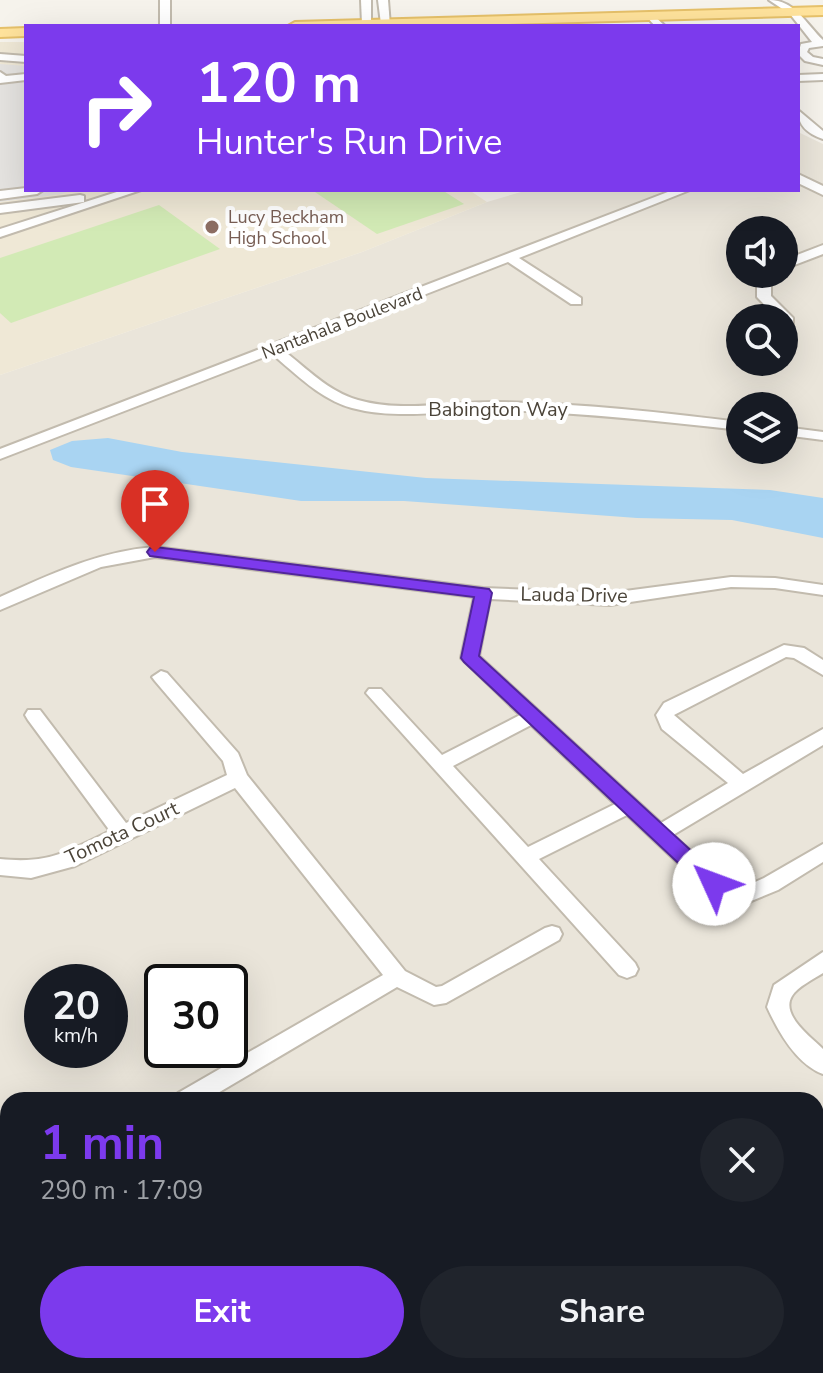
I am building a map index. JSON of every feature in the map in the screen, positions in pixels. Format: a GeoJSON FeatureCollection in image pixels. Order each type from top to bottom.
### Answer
{"type":"FeatureCollection","features":[{"type":"Feature","properties":{"kind":"main road"},"geometry":{"type":"LineString","coordinates":[[367,24],[653,21],[823,11]]}},
{"type":"Feature","properties":{"kind":"main road"},"geometry":{"type":"LineString","coordinates":[[0,33],[24,32]]}},
{"type":"Feature","properties":{"kind":"street"},"geometry":{"type":"LineString","coordinates":[[165,0],[165,24]]}},
{"type":"Feature","properties":{"kind":"street"},"geometry":{"type":"LineString","coordinates":[[366,0],[367,24]]}},
{"type":"Feature","properties":{"kind":"street"},"geometry":{"type":"LineString","coordinates":[[383,0],[386,24]]}},
{"type":"Feature","properties":{"kind":"street"},"geometry":{"type":"LineString","coordinates":[[774,0],[793,12],[821,43]]}},
{"type":"Feature","properties":{"kind":"street"},"geometry":{"type":"LineString","coordinates":[[821,43],[805,46],[802,52],[809,59],[823,62]]}},
{"type":"Feature","properties":{"kind":"street"},"geometry":{"type":"LineString","coordinates":[[0,57],[24,59]]}},
{"type":"Feature","properties":{"kind":"street"},"geometry":{"type":"LineString","coordinates":[[0,75],[2,80],[24,77]]}},
{"type":"Feature","properties":{"kind":"street"},"geometry":{"type":"LineString","coordinates":[[800,78],[823,77]]}},
{"type":"Feature","properties":{"kind":"street"},"geometry":{"type":"LineString","coordinates":[[800,115],[812,130],[823,136]]}},
{"type":"Feature","properties":{"kind":"street"},"geometry":{"type":"LineString","coordinates":[[800,179],[823,191]]}},
{"type":"Feature","properties":{"kind":"street"},"geometry":{"type":"LineString","coordinates":[[0,195],[24,192]]}},
{"type":"Feature","properties":{"kind":"street"},"geometry":{"type":"LineString","coordinates":[[0,209],[84,198],[104,192]]}},
{"type":"Feature","properties":{"kind":"street"},"geometry":{"type":"LineString","coordinates":[[0,233],[129,192]]}},
{"type":"Feature","properties":{"kind":"street","name":"Nantahala Boulevard"},"geometry":{"type":"LineString","coordinates":[[0,454],[679,192]]}},
{"type":"Feature","properties":{"kind":"street"},"geometry":{"type":"LineString","coordinates":[[798,259],[823,249]]}},
{"type":"Feature","properties":{"kind":"street"},"geometry":{"type":"LineString","coordinates":[[510,258],[576,301]]}},
{"type":"Feature","properties":{"kind":"street","name":"Babington Way"},"geometry":{"type":"LineString","coordinates":[[274,349],[332,394],[365,405],[405,410],[498,405],[554,408],[726,425]]}},
{"type":"Feature","properties":{"kind":"street"},"geometry":{"type":"LineString","coordinates":[[798,433],[823,436]]}},
{"type":"Feature","properties":{"kind":"street","name":"Lauda Drive"},"geometry":{"type":"LineString","coordinates":[[0,604],[100,559],[141,552],[483,593],[610,599],[731,582],[775,583],[823,590]]}},
{"type":"Feature","properties":{"kind":"street"},"geometry":{"type":"LineString","coordinates":[[483,593],[470,658],[732,901],[771,884],[823,852]]}},
{"type":"Feature","properties":{"kind":"street"},"geometry":{"type":"LineString","coordinates":[[742,784],[669,724],[665,715],[670,708],[784,651],[798,652],[823,669]]}},
{"type":"Feature","properties":{"kind":"street"},"geometry":{"type":"LineString","coordinates":[[161,677],[231,758],[238,778],[397,977],[434,996],[446,994],[552,934]]}},
{"type":"Feature","properties":{"kind":"street"},"geometry":{"type":"LineString","coordinates":[[375,693],[627,969]]}},
{"type":"Feature","properties":{"kind":"street"},"geometry":{"type":"LineString","coordinates":[[34,715],[123,834]]}},
{"type":"Feature","properties":{"kind":"street"},"geometry":{"type":"LineString","coordinates":[[440,764],[533,716]]}},
{"type":"Feature","properties":{"kind":"street"},"geometry":{"type":"LineString","coordinates":[[660,833],[823,736]]}},
{"type":"Feature","properties":{"kind":"street","name":"Tomota Court"},"geometry":{"type":"LineString","coordinates":[[0,867],[31,870],[68,860],[238,778]]}},
{"type":"Feature","properties":{"kind":"street"},"geometry":{"type":"LineString","coordinates":[[525,857],[630,805]]}},
{"type":"Feature","properties":{"kind":"street"},"geometry":{"type":"LineString","coordinates":[[823,961],[782,991],[778,1007],[788,1029],[823,1064]]}},
{"type":"Feature","properties":{"kind":"street"},"geometry":{"type":"LineString","coordinates":[[200,1092],[397,977]]}},
{"type":"Feature","properties":{"kind":"shaded area","name":"Lucy Beckham High School"},"geometry":{"type":"Polygon","coordinates":[[[0,42],[24,42],[24,192],[472,192],[487,202],[362,252],[0,375],[0,42]]]}},
{"type":"Feature","properties":{"kind":"shaded area"},"geometry":{"type":"Polygon","coordinates":[[[0,64],[24,66],[24,192],[67,192],[0,202],[0,64]]]}},
{"type":"Feature","properties":{"kind":"shaded area"},"geometry":{"type":"Polygon","coordinates":[[[800,133],[823,144],[823,1092],[0,1092],[0,375],[362,252],[487,202],[521,192],[800,192],[800,133]]]}},
{"type":"Feature","properties":{"kind":"green space"},"geometry":{"type":"Polygon","coordinates":[[[315,192],[445,192],[464,204],[377,234],[315,192]]]}},
{"type":"Feature","properties":{"kind":"green space"},"geometry":{"type":"Polygon","coordinates":[[[159,205],[220,249],[11,323],[0,313],[0,258],[159,205]]]}},
{"type":"Feature","properties":{"kind":"water"},"geometry":{"type":"Polygon","coordinates":[[[108,438],[182,452],[426,478],[770,490],[823,498],[823,538],[732,520],[637,518],[404,501],[301,501],[71,467],[53,460],[50,450],[72,441],[108,438]]]}},
{"type":"Feature","properties":{"kind":"place","name":"Lucy Beckham High School"},"geometry":{"type":"Point","coordinates":[212,227]}},
{"type":"Feature","properties":{"kind":"route"},"geometry":{"type":"LineString","coordinates":[[155,552],[483,593],[470,658],[714,884]]}}]}
